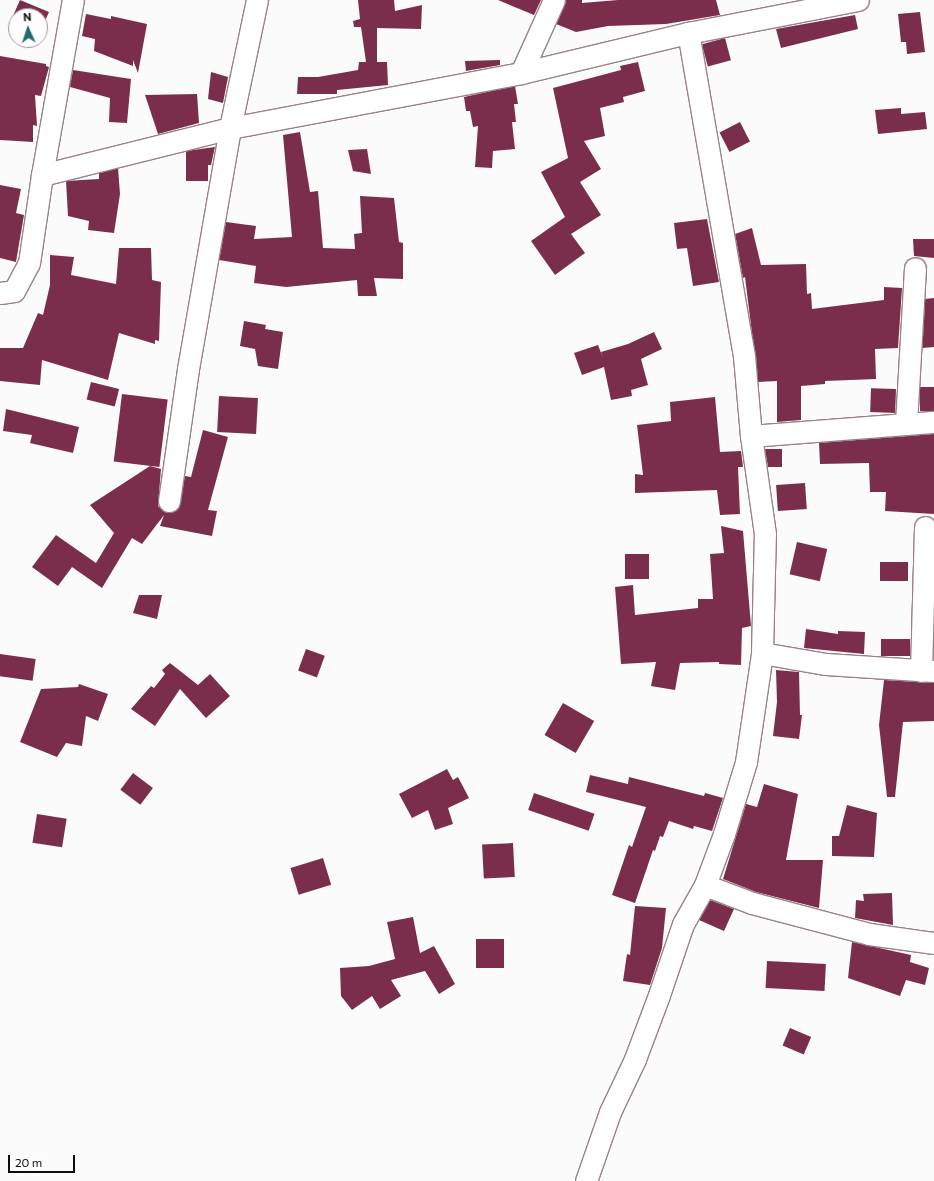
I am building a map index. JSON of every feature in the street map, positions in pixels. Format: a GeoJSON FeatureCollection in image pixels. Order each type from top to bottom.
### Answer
{"type":"FeatureCollection","features":[{"type":"Feature","properties":{"kind":"street"},"geometry":{"type":"LineString","coordinates":[[0,292],[14,290],[29,263],[42,175],[73,0]]}},
{"type":"Feature","properties":{"kind":"street"},"geometry":{"type":"LineString","coordinates":[[169,501],[188,369],[230,128],[257,0]]}},
{"type":"Feature","properties":{"kind":"street"},"geometry":{"type":"LineString","coordinates":[[521,73],[554,0]]}},
{"type":"Feature","properties":{"kind":"street"},"geometry":{"type":"LineString","coordinates":[[42,175],[230,128],[521,73],[688,33],[858,0]]}},
{"type":"Feature","properties":{"kind":"street"},"geometry":{"type":"LineString","coordinates":[[586,1181],[610,1112],[635,1060],[660,995],[683,924],[705,885],[746,762],[762,653],[764,534],[751,436],[744,356],[688,33]]}},
{"type":"Feature","properties":{"kind":"street"},"geometry":{"type":"LineString","coordinates":[[906,424],[915,268]]}},
{"type":"Feature","properties":{"kind":"street"},"geometry":{"type":"LineString","coordinates":[[751,436],[934,422]]}},
{"type":"Feature","properties":{"kind":"street"},"geometry":{"type":"LineString","coordinates":[[762,653],[826,664],[927,671],[925,527]]}},
{"type":"Feature","properties":{"kind":"street"},"geometry":{"type":"LineString","coordinates":[[705,885],[752,902],[869,934],[934,943]]}},
{"type":"Feature","properties":{"kind":"building"},"geometry":{"type":"Polygon","coordinates":[[[20,0],[39,8],[16,8],[20,0]]]}},
{"type":"Feature","properties":{"kind":"building"},"geometry":{"type":"Polygon","coordinates":[[[358,0],[394,0],[395,11],[422,5],[421,29],[377,28],[377,62],[387,62],[388,85],[337,90],[337,94],[297,94],[298,77],[318,77],[358,70],[359,62],[366,62],[361,27],[354,27],[353,21],[360,19],[358,0]]]}},
{"type":"Feature","properties":{"kind":"building"},"geometry":{"type":"Polygon","coordinates":[[[498,0],[541,0],[534,15],[498,0]]]}},
{"type":"Feature","properties":{"kind":"building"},"geometry":{"type":"Polygon","coordinates":[[[566,0],[582,0],[582,3],[618,0],[716,0],[720,15],[666,24],[608,26],[576,32],[556,24],[566,0]]]}},
{"type":"Feature","properties":{"kind":"building"},"geometry":{"type":"Polygon","coordinates":[[[920,12],[925,52],[907,54],[906,42],[901,42],[898,14],[920,12]]]}},
{"type":"Feature","properties":{"kind":"building"},"geometry":{"type":"Polygon","coordinates":[[[86,14],[111,19],[111,16],[147,24],[138,73],[133,60],[133,66],[94,51],[95,39],[82,36],[86,14]]]}},
{"type":"Feature","properties":{"kind":"building"},"geometry":{"type":"Polygon","coordinates":[[[855,15],[858,29],[781,48],[776,29],[855,15]]]}},
{"type":"Feature","properties":{"kind":"building"},"geometry":{"type":"Polygon","coordinates":[[[725,38],[731,60],[708,66],[702,44],[725,38]]]}},
{"type":"Feature","properties":{"kind":"building"},"geometry":{"type":"Polygon","coordinates":[[[0,56],[46,64],[46,66],[49,67],[41,96],[35,95],[37,126],[33,125],[33,142],[0,140],[0,56]]]}},
{"type":"Feature","properties":{"kind":"building"},"geometry":{"type":"Polygon","coordinates":[[[500,60],[500,65],[466,71],[465,61],[500,60]]]}},
{"type":"Feature","properties":{"kind":"building"},"geometry":{"type":"Polygon","coordinates":[[[638,62],[645,91],[623,97],[624,102],[600,108],[605,136],[584,141],[601,169],[580,182],[601,215],[571,234],[585,253],[555,275],[531,241],[565,217],[541,172],[568,158],[553,88],[621,70],[620,66],[638,62]]]}},
{"type":"Feature","properties":{"kind":"building"},"geometry":{"type":"Polygon","coordinates":[[[73,70],[131,79],[127,123],[109,122],[110,98],[70,87],[73,70]]]}},
{"type":"Feature","properties":{"kind":"building"},"geometry":{"type":"Polygon","coordinates":[[[211,72],[228,77],[223,103],[208,99],[211,72]]]}},
{"type":"Feature","properties":{"kind":"building"},"geometry":{"type":"Polygon","coordinates":[[[515,86],[518,104],[514,104],[516,122],[512,122],[515,149],[493,151],[492,168],[475,167],[478,126],[473,127],[470,111],[466,111],[464,97],[515,86]]]}},
{"type":"Feature","properties":{"kind":"building"},"geometry":{"type":"Polygon","coordinates":[[[197,94],[199,123],[158,134],[145,95],[197,94]]]}},
{"type":"Feature","properties":{"kind":"building"},"geometry":{"type":"Polygon","coordinates":[[[901,108],[901,114],[925,112],[927,129],[878,134],[875,110],[901,108]]]}},
{"type":"Feature","properties":{"kind":"building"},"geometry":{"type":"Polygon","coordinates":[[[740,122],[750,142],[729,152],[720,132],[740,122]]]}},
{"type":"Feature","properties":{"kind":"building"},"geometry":{"type":"Polygon","coordinates":[[[300,132],[310,192],[318,191],[323,248],[355,249],[354,234],[362,233],[360,196],[394,198],[399,242],[403,243],[403,279],[374,278],[377,296],[358,296],[357,280],[286,287],[254,283],[256,266],[219,260],[226,222],[256,226],[254,239],[292,237],[283,135],[300,132]]]}},
{"type":"Feature","properties":{"kind":"building"},"geometry":{"type":"Polygon","coordinates":[[[215,147],[211,165],[208,165],[208,181],[186,181],[186,151],[215,147]]]}},
{"type":"Feature","properties":{"kind":"building"},"geometry":{"type":"Polygon","coordinates":[[[367,149],[371,174],[353,171],[348,150],[367,149]]]}},
{"type":"Feature","properties":{"kind":"building"},"geometry":{"type":"Polygon","coordinates":[[[118,168],[120,194],[114,233],[88,230],[89,221],[68,216],[66,181],[99,179],[99,173],[118,168]]]}},
{"type":"Feature","properties":{"kind":"building"},"geometry":{"type":"Polygon","coordinates":[[[0,185],[21,189],[16,213],[24,215],[16,262],[0,258],[0,185]]]}},
{"type":"Feature","properties":{"kind":"building"},"geometry":{"type":"Polygon","coordinates":[[[707,219],[719,282],[693,286],[687,248],[677,249],[674,223],[707,219]]]}},
{"type":"Feature","properties":{"kind":"building"},"geometry":{"type":"Polygon","coordinates":[[[752,228],[761,265],[806,264],[807,294],[811,293],[812,309],[884,300],[884,287],[902,288],[898,348],[875,349],[876,379],[825,381],[825,384],[801,386],[801,420],[777,422],[777,381],[758,382],[745,277],[743,278],[735,234],[752,228]]]}},
{"type":"Feature","properties":{"kind":"building"},"geometry":{"type":"Polygon","coordinates":[[[913,239],[934,239],[934,258],[914,256],[913,239]]]}},
{"type":"Feature","properties":{"kind":"building"},"geometry":{"type":"Polygon","coordinates":[[[119,248],[151,248],[152,280],[161,282],[159,341],[155,340],[155,344],[119,333],[108,380],[42,360],[40,385],[0,381],[0,348],[23,348],[38,313],[43,315],[50,285],[50,255],[74,257],[71,275],[116,284],[119,248]]]}},
{"type":"Feature","properties":{"kind":"building"},"geometry":{"type":"Polygon","coordinates":[[[934,298],[934,347],[922,348],[925,299],[934,298]]]}},
{"type":"Feature","properties":{"kind":"building"},"geometry":{"type":"Polygon","coordinates":[[[244,321],[266,325],[265,329],[283,332],[278,369],[258,366],[255,349],[240,346],[244,321]]]}},
{"type":"Feature","properties":{"kind":"building"},"geometry":{"type":"Polygon","coordinates":[[[654,332],[662,349],[641,359],[648,385],[631,390],[632,396],[611,400],[604,367],[582,375],[574,353],[598,345],[603,358],[601,352],[628,344],[654,332]]]}},
{"type":"Feature","properties":{"kind":"building"},"geometry":{"type":"Polygon","coordinates":[[[91,382],[119,389],[115,406],[87,399],[91,382]]]}},
{"type":"Feature","properties":{"kind":"building"},"geometry":{"type":"Polygon","coordinates":[[[920,387],[934,387],[934,411],[920,411],[920,387]]]}},
{"type":"Feature","properties":{"kind":"building"},"geometry":{"type":"Polygon","coordinates":[[[871,388],[896,389],[895,413],[870,412],[871,388]]]}},
{"type":"Feature","properties":{"kind":"building"},"geometry":{"type":"Polygon","coordinates":[[[122,394],[168,400],[159,467],[114,461],[122,394]]]}},
{"type":"Feature","properties":{"kind":"building"},"geometry":{"type":"Polygon","coordinates":[[[219,396],[258,398],[256,434],[217,432],[219,396]]]}},
{"type":"Feature","properties":{"kind":"building"},"geometry":{"type":"Polygon","coordinates":[[[715,397],[720,452],[741,451],[743,467],[738,467],[740,514],[720,515],[717,490],[635,493],[635,474],[643,475],[637,425],[671,421],[670,402],[715,397]]]}},
{"type":"Feature","properties":{"kind":"building"},"geometry":{"type":"Polygon","coordinates":[[[6,409],[79,427],[73,453],[30,443],[32,435],[3,431],[6,409]]]}},
{"type":"Feature","properties":{"kind":"building"},"geometry":{"type":"Polygon","coordinates":[[[203,430],[228,437],[208,510],[217,511],[212,536],[160,526],[164,515],[142,544],[132,538],[102,588],[72,567],[58,586],[32,567],[56,535],[96,563],[114,533],[90,505],[150,466],[161,469],[158,506],[167,513],[178,509],[185,476],[191,477],[203,430]]]}},
{"type":"Feature","properties":{"kind":"building"},"geometry":{"type":"Polygon","coordinates":[[[934,434],[934,514],[885,511],[886,492],[870,492],[869,463],[820,464],[819,443],[934,434]]]}},
{"type":"Feature","properties":{"kind":"building"},"geometry":{"type":"Polygon","coordinates":[[[765,449],[782,449],[782,467],[768,467],[765,449]]]}},
{"type":"Feature","properties":{"kind":"building"},"geometry":{"type":"Polygon","coordinates":[[[805,483],[807,509],[778,511],[776,485],[805,483]]]}},
{"type":"Feature","properties":{"kind":"building"},"geometry":{"type":"Polygon","coordinates":[[[721,526],[743,531],[751,626],[742,628],[741,665],[719,664],[719,662],[680,663],[675,690],[651,686],[656,662],[621,664],[615,587],[633,585],[635,615],[698,608],[698,599],[713,599],[710,554],[724,553],[721,526]]]}},
{"type":"Feature","properties":{"kind":"building"},"geometry":{"type":"Polygon","coordinates":[[[797,542],[827,549],[820,581],[790,574],[797,542]]]}},
{"type":"Feature","properties":{"kind":"building"},"geometry":{"type":"Polygon","coordinates":[[[625,554],[649,554],[649,579],[625,579],[625,554]]]}},
{"type":"Feature","properties":{"kind":"building"},"geometry":{"type":"Polygon","coordinates":[[[880,562],[908,562],[908,581],[880,581],[880,562]]]}},
{"type":"Feature","properties":{"kind":"building"},"geometry":{"type":"Polygon","coordinates":[[[139,595],[162,595],[157,619],[133,613],[139,595]]]}},
{"type":"Feature","properties":{"kind":"building"},"geometry":{"type":"Polygon","coordinates":[[[806,629],[838,634],[838,631],[865,632],[864,654],[804,648],[806,629]]]}},
{"type":"Feature","properties":{"kind":"building"},"geometry":{"type":"Polygon","coordinates":[[[881,639],[910,639],[910,656],[881,656],[881,639]]]}},
{"type":"Feature","properties":{"kind":"building"},"geometry":{"type":"Polygon","coordinates":[[[306,649],[325,656],[317,677],[298,671],[306,649]]]}},
{"type":"Feature","properties":{"kind":"building"},"geometry":{"type":"Polygon","coordinates":[[[0,654],[36,659],[33,681],[0,676],[0,654]]]}},
{"type":"Feature","properties":{"kind":"building"},"geometry":{"type":"Polygon","coordinates":[[[170,663],[198,685],[210,674],[230,696],[206,718],[180,689],[155,726],[131,709],[151,686],[154,688],[165,674],[162,670],[170,663]]]}},
{"type":"Feature","properties":{"kind":"building"},"geometry":{"type":"Polygon","coordinates":[[[776,670],[799,672],[800,715],[802,715],[799,739],[773,736],[777,702],[776,670]]]}},
{"type":"Feature","properties":{"kind":"building"},"geometry":{"type":"Polygon","coordinates":[[[884,680],[934,683],[934,721],[903,722],[895,797],[887,797],[879,725],[884,680]]]}},
{"type":"Feature","properties":{"kind":"building"},"geometry":{"type":"Polygon","coordinates":[[[79,684],[108,694],[98,721],[86,716],[82,746],[66,743],[57,757],[20,742],[41,689],[78,687],[79,684]]]}},
{"type":"Feature","properties":{"kind":"building"},"geometry":{"type":"Polygon","coordinates":[[[563,703],[594,721],[576,753],[544,735],[563,703]]]}},
{"type":"Feature","properties":{"kind":"building"},"geometry":{"type":"Polygon","coordinates":[[[447,769],[453,780],[458,777],[469,798],[448,808],[453,824],[435,830],[428,810],[412,818],[399,794],[447,769]]]}},
{"type":"Feature","properties":{"kind":"building"},"geometry":{"type":"Polygon","coordinates":[[[133,773],[153,788],[140,805],[120,790],[133,773]]]}},
{"type":"Feature","properties":{"kind":"building"},"geometry":{"type":"Polygon","coordinates":[[[590,775],[628,784],[629,777],[704,796],[705,793],[723,798],[712,831],[694,826],[693,829],[669,821],[663,837],[660,836],[655,851],[653,850],[635,903],[612,895],[629,845],[632,847],[646,807],[586,792],[590,775]]]}},
{"type":"Feature","properties":{"kind":"building"},"geometry":{"type":"Polygon","coordinates":[[[764,784],[798,794],[786,860],[823,860],[819,908],[756,892],[723,879],[746,804],[757,807],[764,784]]]}},
{"type":"Feature","properties":{"kind":"building"},"geometry":{"type":"Polygon","coordinates":[[[534,793],[595,814],[589,831],[528,810],[534,793]]]}},
{"type":"Feature","properties":{"kind":"building"},"geometry":{"type":"Polygon","coordinates":[[[847,805],[877,813],[874,857],[832,856],[832,836],[839,836],[847,805]]]}},
{"type":"Feature","properties":{"kind":"building"},"geometry":{"type":"Polygon","coordinates":[[[37,814],[67,819],[62,847],[32,843],[37,814]]]}},
{"type":"Feature","properties":{"kind":"building"},"geometry":{"type":"Polygon","coordinates":[[[513,843],[515,877],[484,879],[482,845],[513,843]]]}},
{"type":"Feature","properties":{"kind":"building"},"geometry":{"type":"Polygon","coordinates":[[[323,858],[331,885],[299,895],[290,868],[323,858]]]}},
{"type":"Feature","properties":{"kind":"building"},"geometry":{"type":"Polygon","coordinates":[[[892,893],[893,925],[855,918],[856,900],[864,901],[863,894],[892,893]]]}},
{"type":"Feature","properties":{"kind":"building"},"geometry":{"type":"Polygon","coordinates":[[[710,900],[734,909],[724,931],[699,920],[710,900]]]}},
{"type":"Feature","properties":{"kind":"building"},"geometry":{"type":"Polygon","coordinates":[[[635,906],[666,908],[662,948],[650,985],[623,981],[627,954],[630,955],[635,906]]]}},
{"type":"Feature","properties":{"kind":"building"},"geometry":{"type":"Polygon","coordinates":[[[413,917],[420,953],[434,946],[455,984],[439,994],[425,971],[391,980],[401,996],[380,1009],[372,996],[352,1010],[341,996],[340,968],[369,966],[395,959],[387,922],[413,917]]]}},
{"type":"Feature","properties":{"kind":"building"},"geometry":{"type":"Polygon","coordinates":[[[476,939],[504,939],[504,968],[476,968],[476,939]]]}},
{"type":"Feature","properties":{"kind":"building"},"geometry":{"type":"Polygon","coordinates":[[[852,942],[911,955],[910,962],[929,968],[925,985],[906,980],[900,996],[848,978],[852,942]]]}},
{"type":"Feature","properties":{"kind":"building"},"geometry":{"type":"Polygon","coordinates":[[[767,961],[826,964],[825,991],[766,988],[767,961]]]}},
{"type":"Feature","properties":{"kind":"building"},"geometry":{"type":"Polygon","coordinates":[[[790,1028],[811,1037],[804,1054],[783,1045],[790,1028]]]}}]}
